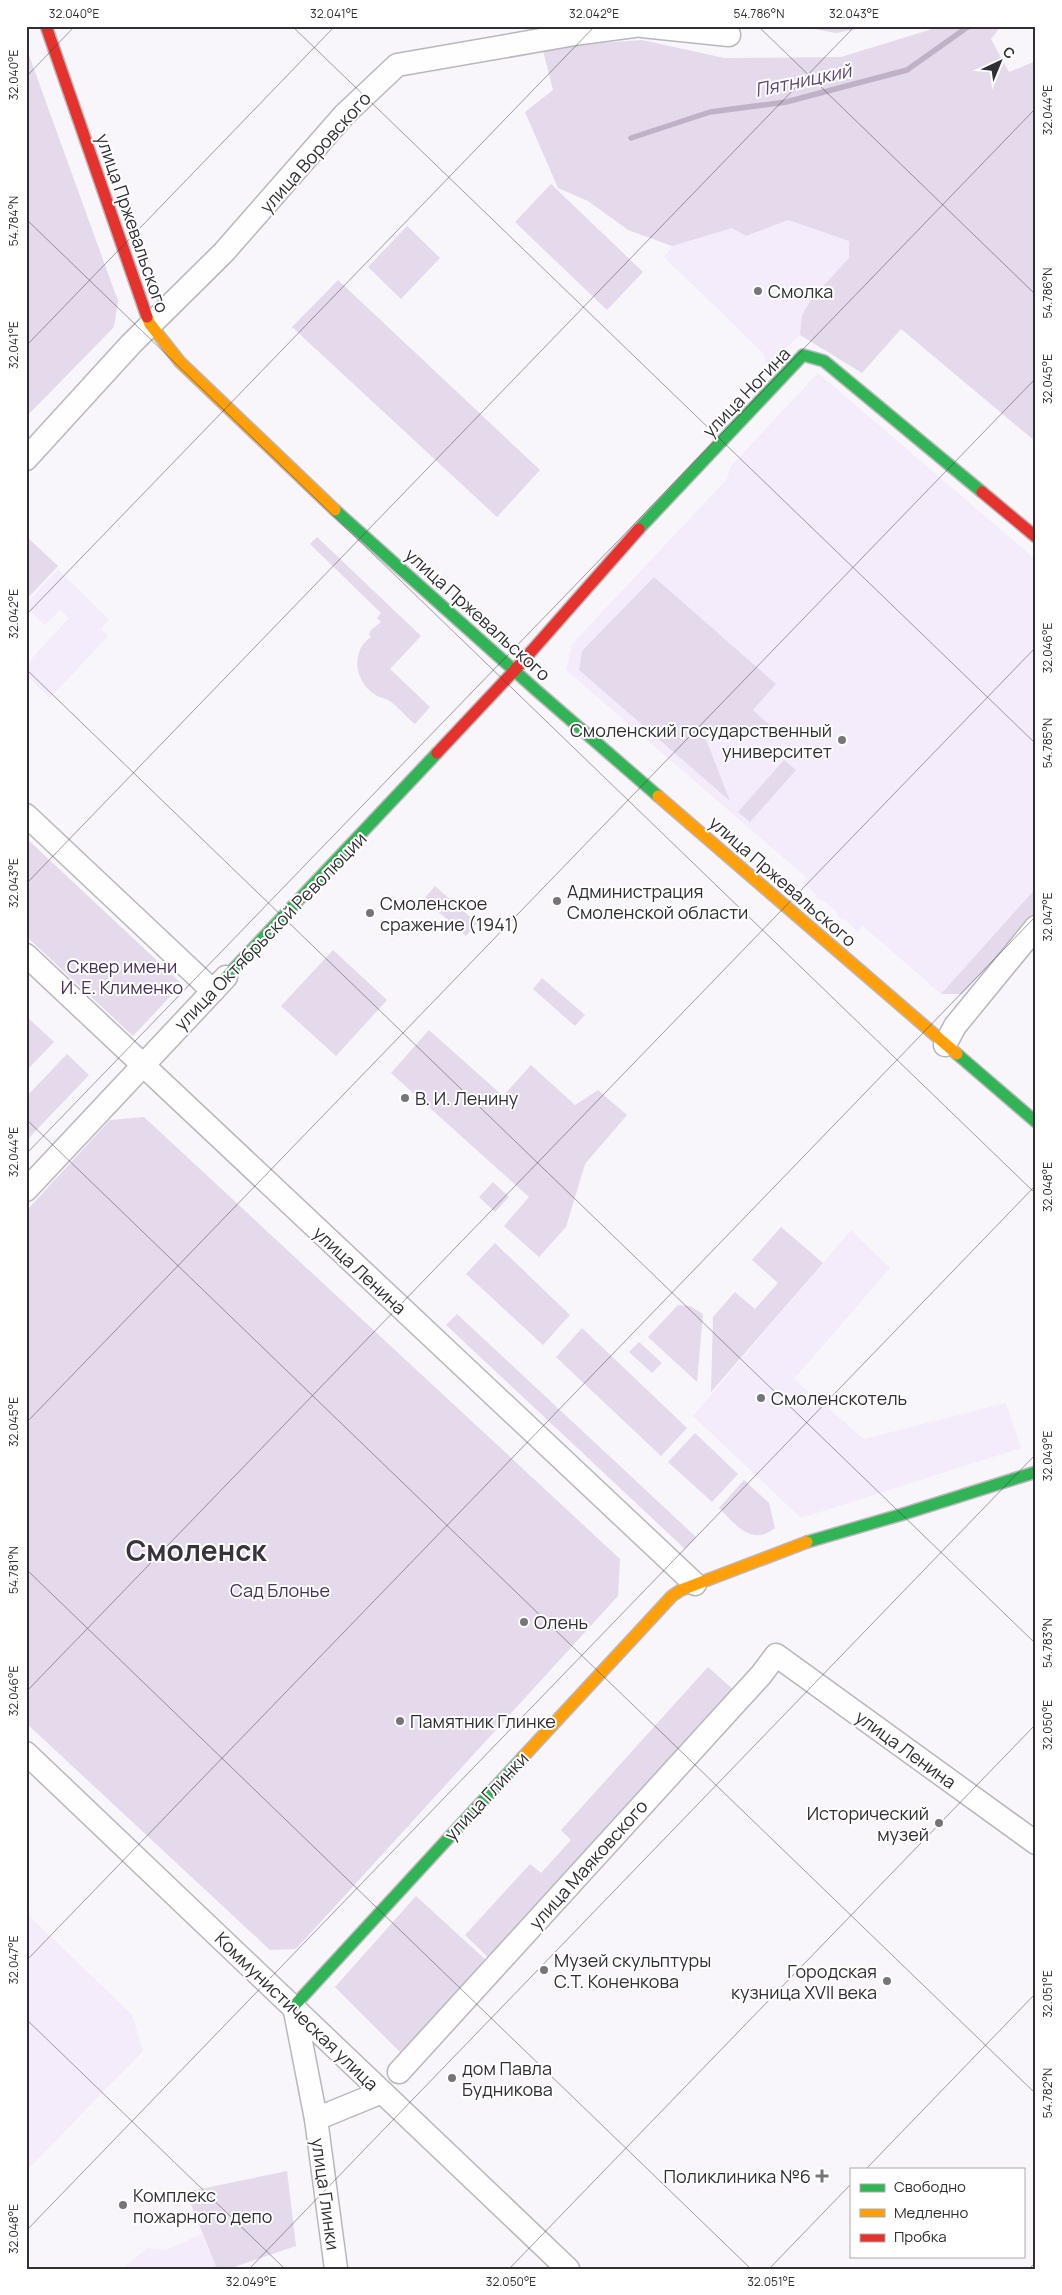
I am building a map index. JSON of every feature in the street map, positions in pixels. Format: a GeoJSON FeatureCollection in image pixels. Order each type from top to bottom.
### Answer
{"type":"FeatureCollection","features":[{"type":"Feature","properties":{"kind":"street","name":"улица Пржевальского"},"geometry":{"type":"LineString","coordinates":[[46,26],[150,324],[180,362],[320,496],[514,671],[1036,1122]]}},
{"type":"Feature","properties":{"kind":"street","name":"улица Воровского"},"geometry":{"type":"LineString","coordinates":[[26,459],[150,324],[224,252],[344,115],[397,65],[581,33],[634,26]]}},
{"type":"Feature","properties":{"kind":"street"},"geometry":{"type":"LineString","coordinates":[[642,26],[730,35]]}},
{"type":"Feature","properties":{"kind":"street","name":"улица Ногина"},"geometry":{"type":"LineString","coordinates":[[514,671],[627,542],[803,355],[824,361],[1036,537]]}},
{"type":"Feature","properties":{"kind":"street","name":"улица Октябрьской Революции"},"geometry":{"type":"LineString","coordinates":[[26,1190],[514,671]]}},
{"type":"Feature","properties":{"kind":"street"},"geometry":{"type":"LineString","coordinates":[[26,815],[220,984]]}},
{"type":"Feature","properties":{"kind":"street"},"geometry":{"type":"LineString","coordinates":[[945,1045],[955,1026],[1036,927]]}},
{"type":"Feature","properties":{"kind":"street","name":"улица Ленина"},"geometry":{"type":"LineString","coordinates":[[26,955],[688,1587]]}},
{"type":"Feature","properties":{"kind":"street","name":"улица Глинки"},"geometry":{"type":"LineString","coordinates":[[336,2269],[316,2119],[294,2006],[672,1596],[688,1587],[805,1542],[900,1515],[1036,1472]]}},
{"type":"Feature","properties":{"kind":"street","name":"улица Ленина"},"geometry":{"type":"LineString","coordinates":[[776,1655],[1036,1843]]}},
{"type":"Feature","properties":{"kind":"street","name":"улица Маяковского"},"geometry":{"type":"LineString","coordinates":[[399,2072],[761,1675],[776,1655]]}},
{"type":"Feature","properties":{"kind":"street","name":"Коммунистическая улица"},"geometry":{"type":"LineString","coordinates":[[26,1753],[294,2006],[568,2269]]}},
{"type":"Feature","properties":{"kind":"street"},"geometry":{"type":"LineString","coordinates":[[341,2055],[353,2064],[361,2076],[362,2084],[359,2093],[343,2108],[322,2106],[309,2085],[310,2068],[324,2057],[341,2055]]}},
{"type":"Feature","properties":{"kind":"street"},"geometry":{"type":"LineString","coordinates":[[316,2119],[382,2092]]}},
{"type":"Feature","properties":{"kind":"shaded area","name":"Смолка"},"geometry":{"type":"Polygon","coordinates":[[[788,220],[850,241],[850,258],[812,298],[802,315],[800,335],[787,347],[769,375],[763,353],[664,257],[672,246],[732,228],[746,236],[788,220]]]}},
{"type":"Feature","properties":{"kind":"shaded area","name":"Смоленский государственный университет"},"geometry":{"type":"Polygon","coordinates":[[[818,373],[1036,560],[1036,888],[941,994],[863,926],[858,932],[844,918],[842,920],[837,912],[824,901],[816,898],[817,896],[803,883],[807,878],[566,670],[572,644],[727,479],[731,466],[818,373]]]}},
{"type":"Feature","properties":{"kind":"shaded area"},"geometry":{"type":"Polygon","coordinates":[[[58,570],[109,620],[101,629],[108,636],[50,698],[26,675],[26,665],[69,618],[60,610],[45,625],[26,607],[26,603],[58,570]]]}},
{"type":"Feature","properties":{"kind":"shaded area","name":"Смоленскотель"},"geometry":{"type":"Polygon","coordinates":[[[851,1230],[890,1268],[794,1379],[864,1439],[1006,1403],[1021,1448],[801,1518],[693,1416],[851,1230]]]}},
{"type":"Feature","properties":{"kind":"shaded area"},"geometry":{"type":"Polygon","coordinates":[[[26,1913],[132,2015],[143,2051],[26,2171],[26,1913]]]}},
{"type":"Feature","properties":{"kind":"shaded area"},"geometry":{"type":"Polygon","coordinates":[[[202,2234],[217,2269],[122,2269],[147,2248],[166,2250],[202,2234]]]}},
{"type":"Feature","properties":{"kind":"green space"},"geometry":{"type":"Polygon","coordinates":[[[798,26],[873,26],[836,33],[798,26]]]}},
{"type":"Feature","properties":{"kind":"green space"},"geometry":{"type":"Polygon","coordinates":[[[942,26],[1001,26],[991,39],[1009,72],[1036,61],[1036,442],[901,329],[862,373],[800,335],[802,315],[812,298],[849,258],[849,241],[788,220],[746,236],[732,228],[672,246],[628,230],[588,201],[558,188],[525,112],[553,90],[542,47],[642,40],[724,58],[841,57],[942,26]]]}},
{"type":"Feature","properties":{"kind":"green space"},"geometry":{"type":"Polygon","coordinates":[[[26,47],[118,301],[114,327],[26,417],[26,47]]]}},
{"type":"Feature","properties":{"kind":"green space"},"geometry":{"type":"Polygon","coordinates":[[[551,184],[643,272],[607,310],[515,222],[551,184]]]}},
{"type":"Feature","properties":{"kind":"green space"},"geometry":{"type":"Polygon","coordinates":[[[407,226],[440,258],[401,299],[368,267],[407,226]]]}},
{"type":"Feature","properties":{"kind":"green space"},"geometry":{"type":"Polygon","coordinates":[[[338,280],[540,470],[497,517],[292,327],[338,280]]]}},
{"type":"Feature","properties":{"kind":"green space"},"geometry":{"type":"Polygon","coordinates":[[[26,536],[58,566],[26,600],[26,536]]]}},
{"type":"Feature","properties":{"kind":"green space"},"geometry":{"type":"Polygon","coordinates":[[[317,537],[421,636],[390,669],[430,707],[415,724],[392,702],[374,694],[363,682],[358,666],[360,650],[371,637],[369,634],[371,630],[381,622],[377,618],[381,613],[310,544],[317,537]]]}},
{"type":"Feature","properties":{"kind":"green space"},"geometry":{"type":"Polygon","coordinates":[[[654,577],[776,684],[753,710],[774,729],[705,737],[730,801],[579,670],[582,651],[654,577]]]}},
{"type":"Feature","properties":{"kind":"green space"},"geometry":{"type":"Polygon","coordinates":[[[784,760],[796,770],[750,822],[738,812],[784,760]]]}},
{"type":"Feature","properties":{"kind":"green space","name":"Сквер имени И. Е. Клименко"},"geometry":{"type":"Polygon","coordinates":[[[26,838],[182,984],[133,1036],[26,936],[26,838]]]}},
{"type":"Feature","properties":{"kind":"green space"},"geometry":{"type":"Polygon","coordinates":[[[435,886],[477,923],[466,936],[424,899],[435,886]]]}},
{"type":"Feature","properties":{"kind":"green space"},"geometry":{"type":"Polygon","coordinates":[[[1036,888],[1036,915],[962,994],[941,994],[1036,888]]]}},
{"type":"Feature","properties":{"kind":"green space"},"geometry":{"type":"Polygon","coordinates":[[[333,950],[387,1000],[336,1056],[281,1006],[333,950]]]}},
{"type":"Feature","properties":{"kind":"green space"},"geometry":{"type":"Polygon","coordinates":[[[542,978],[585,1015],[575,1026],[533,989],[542,978]]]}},
{"type":"Feature","properties":{"kind":"green space"},"geometry":{"type":"Polygon","coordinates":[[[26,1016],[54,1042],[26,1071],[26,1016]]]}},
{"type":"Feature","properties":{"kind":"green space"},"geometry":{"type":"Polygon","coordinates":[[[429,1030],[503,1096],[531,1065],[575,1105],[598,1090],[627,1115],[585,1164],[566,1227],[539,1257],[504,1226],[529,1197],[391,1073],[429,1030]]]}},
{"type":"Feature","properties":{"kind":"green space"},"geometry":{"type":"Polygon","coordinates":[[[67,1054],[89,1075],[26,1141],[26,1097],[67,1054]]]}},
{"type":"Feature","properties":{"kind":"green space","name":"Сад Блонье"},"geometry":{"type":"Polygon","coordinates":[[[144,1117],[620,1559],[618,1596],[296,1949],[270,1950],[26,1723],[26,1211],[110,1120],[144,1117]]]}},
{"type":"Feature","properties":{"kind":"green space"},"geometry":{"type":"Polygon","coordinates":[[[493,1182],[509,1197],[495,1212],[479,1197],[493,1182]]]}},
{"type":"Feature","properties":{"kind":"green space"},"geometry":{"type":"Polygon","coordinates":[[[781,1227],[823,1263],[711,1392],[713,1317],[735,1292],[755,1309],[778,1283],[752,1260],[781,1227]]]}},
{"type":"Feature","properties":{"kind":"green space"},"geometry":{"type":"Polygon","coordinates":[[[495,1243],[570,1315],[543,1345],[466,1274],[495,1243]]]}},
{"type":"Feature","properties":{"kind":"green space"},"geometry":{"type":"Polygon","coordinates":[[[678,1305],[690,1306],[703,1314],[697,1382],[648,1337],[678,1305]]]}},
{"type":"Feature","properties":{"kind":"green space"},"geometry":{"type":"Polygon","coordinates":[[[457,1314],[696,1537],[685,1549],[446,1325],[457,1314]]]}},
{"type":"Feature","properties":{"kind":"green space"},"geometry":{"type":"Polygon","coordinates":[[[582,1328],[687,1428],[661,1456],[556,1357],[582,1328]]]}},
{"type":"Feature","properties":{"kind":"green space"},"geometry":{"type":"Polygon","coordinates":[[[639,1342],[662,1363],[652,1373],[629,1352],[639,1342]]]}},
{"type":"Feature","properties":{"kind":"green space"},"geometry":{"type":"Polygon","coordinates":[[[695,1433],[738,1474],[712,1502],[668,1462],[695,1433]]]}},
{"type":"Feature","properties":{"kind":"green space"},"geometry":{"type":"Polygon","coordinates":[[[744,1480],[769,1503],[775,1528],[767,1533],[759,1535],[744,1531],[719,1508],[744,1480]]]}},
{"type":"Feature","properties":{"kind":"green space"},"geometry":{"type":"Polygon","coordinates":[[[708,1667],[736,1692],[491,1960],[465,1935],[530,1864],[541,1873],[571,1840],[561,1830],[708,1667]]]}},
{"type":"Feature","properties":{"kind":"green space"},"geometry":{"type":"Polygon","coordinates":[[[416,1896],[489,1963],[402,2054],[335,1987],[416,1896]]]}},
{"type":"Feature","properties":{"kind":"green space"},"geometry":{"type":"Polygon","coordinates":[[[287,2171],[296,2246],[228,2269],[217,2269],[186,2192],[287,2171]]]}},
{"type":"Feature","properties":{"kind":"waterway","name":"Пятницкий"},"geometry":{"type":"LineString","coordinates":[[631,138],[710,112],[786,102],[907,70],[969,26]]}},
{"type":"Feature","properties":{"kind":"traffic: fast"},"geometry":{"type":"LineString","coordinates":[[639,529],[803,355],[824,361],[982,492]]}},
{"type":"Feature","properties":{"kind":"traffic: fast"},"geometry":{"type":"LineString","coordinates":[[335,510],[536,690],[658,796]]}},
{"type":"Feature","properties":{"kind":"traffic: fast"},"geometry":{"type":"LineString","coordinates":[[226,977],[437,753]]}},
{"type":"Feature","properties":{"kind":"traffic: fast"},"geometry":{"type":"LineString","coordinates":[[957,1054],[1036,1122]]}},
{"type":"Feature","properties":{"kind":"traffic: fast"},"geometry":{"type":"LineString","coordinates":[[807,1542],[1036,1472]]}},
{"type":"Feature","properties":{"kind":"traffic: fast"},"geometry":{"type":"LineString","coordinates":[[294,2006],[523,1757]]}},
{"type":"Feature","properties":{"kind":"traffic: slow"},"geometry":{"type":"LineString","coordinates":[[147,317],[150,324],[180,362],[335,510]]}},
{"type":"Feature","properties":{"kind":"traffic: slow"},"geometry":{"type":"LineString","coordinates":[[658,796],[957,1054]]}},
{"type":"Feature","properties":{"kind":"traffic: slow"},"geometry":{"type":"LineString","coordinates":[[523,1757],[672,1596],[681,1590],[807,1542]]}},
{"type":"Feature","properties":{"kind":"traffic: jam"},"geometry":{"type":"LineString","coordinates":[[46,26],[147,317]]}},
{"type":"Feature","properties":{"kind":"traffic: jam"},"geometry":{"type":"LineString","coordinates":[[982,492],[1036,537]]}},
{"type":"Feature","properties":{"kind":"traffic: jam"},"geometry":{"type":"LineString","coordinates":[[437,753],[514,671],[639,529]]}},
{"type":"Feature","properties":{"kind":"place","name":"Смолка"},"geometry":{"type":"Point","coordinates":[758,291]}},
{"type":"Feature","properties":{"kind":"place","name":"Смоленский государственный университет"},"geometry":{"type":"Point","coordinates":[842,740]}},
{"type":"Feature","properties":{"kind":"place","name":"Администрация Смоленской области"},"geometry":{"type":"Point","coordinates":[557,901]}},
{"type":"Feature","properties":{"kind":"place","name":"Смоленское сражение (1941)"},"geometry":{"type":"Point","coordinates":[370,913]}},
{"type":"Feature","properties":{"kind":"place","name":"В. И. Ленину"},"geometry":{"type":"Point","coordinates":[405,1098]}},
{"type":"Feature","properties":{"kind":"place","name":"Смоленскотель"},"geometry":{"type":"Point","coordinates":[761,1398]}},
{"type":"Feature","properties":{"kind":"place","name":"Олень"},"geometry":{"type":"Point","coordinates":[524,1622]}},
{"type":"Feature","properties":{"kind":"place","name":"Памятник Глинке"},"geometry":{"type":"Point","coordinates":[400,1721]}},
{"type":"Feature","properties":{"kind":"place","name":"Исторический музей"},"geometry":{"type":"Point","coordinates":[939,1823]}},
{"type":"Feature","properties":{"kind":"place","name":"Музей скульптуры С.Т. Коненкова"},"geometry":{"type":"Point","coordinates":[544,1970]}},
{"type":"Feature","properties":{"kind":"place","name":"Городская кузница XVII века"},"geometry":{"type":"Point","coordinates":[887,1981]}},
{"type":"Feature","properties":{"kind":"place","name":"дом Павла Будникова"},"geometry":{"type":"Point","coordinates":[452,2078]}},
{"type":"Feature","properties":{"kind":"place","name":"Поликлиника №6"},"geometry":{"type":"Point","coordinates":[822,2176]}},
{"type":"Feature","properties":{"kind":"place","name":"Комплекс пожарного депо"},"geometry":{"type":"Point","coordinates":[123,2205]}},
{"type":"Feature","properties":{"kind":"district","name":"Смоленск"},"geometry":{"type":"Point","coordinates":[196,1550]}}]}
